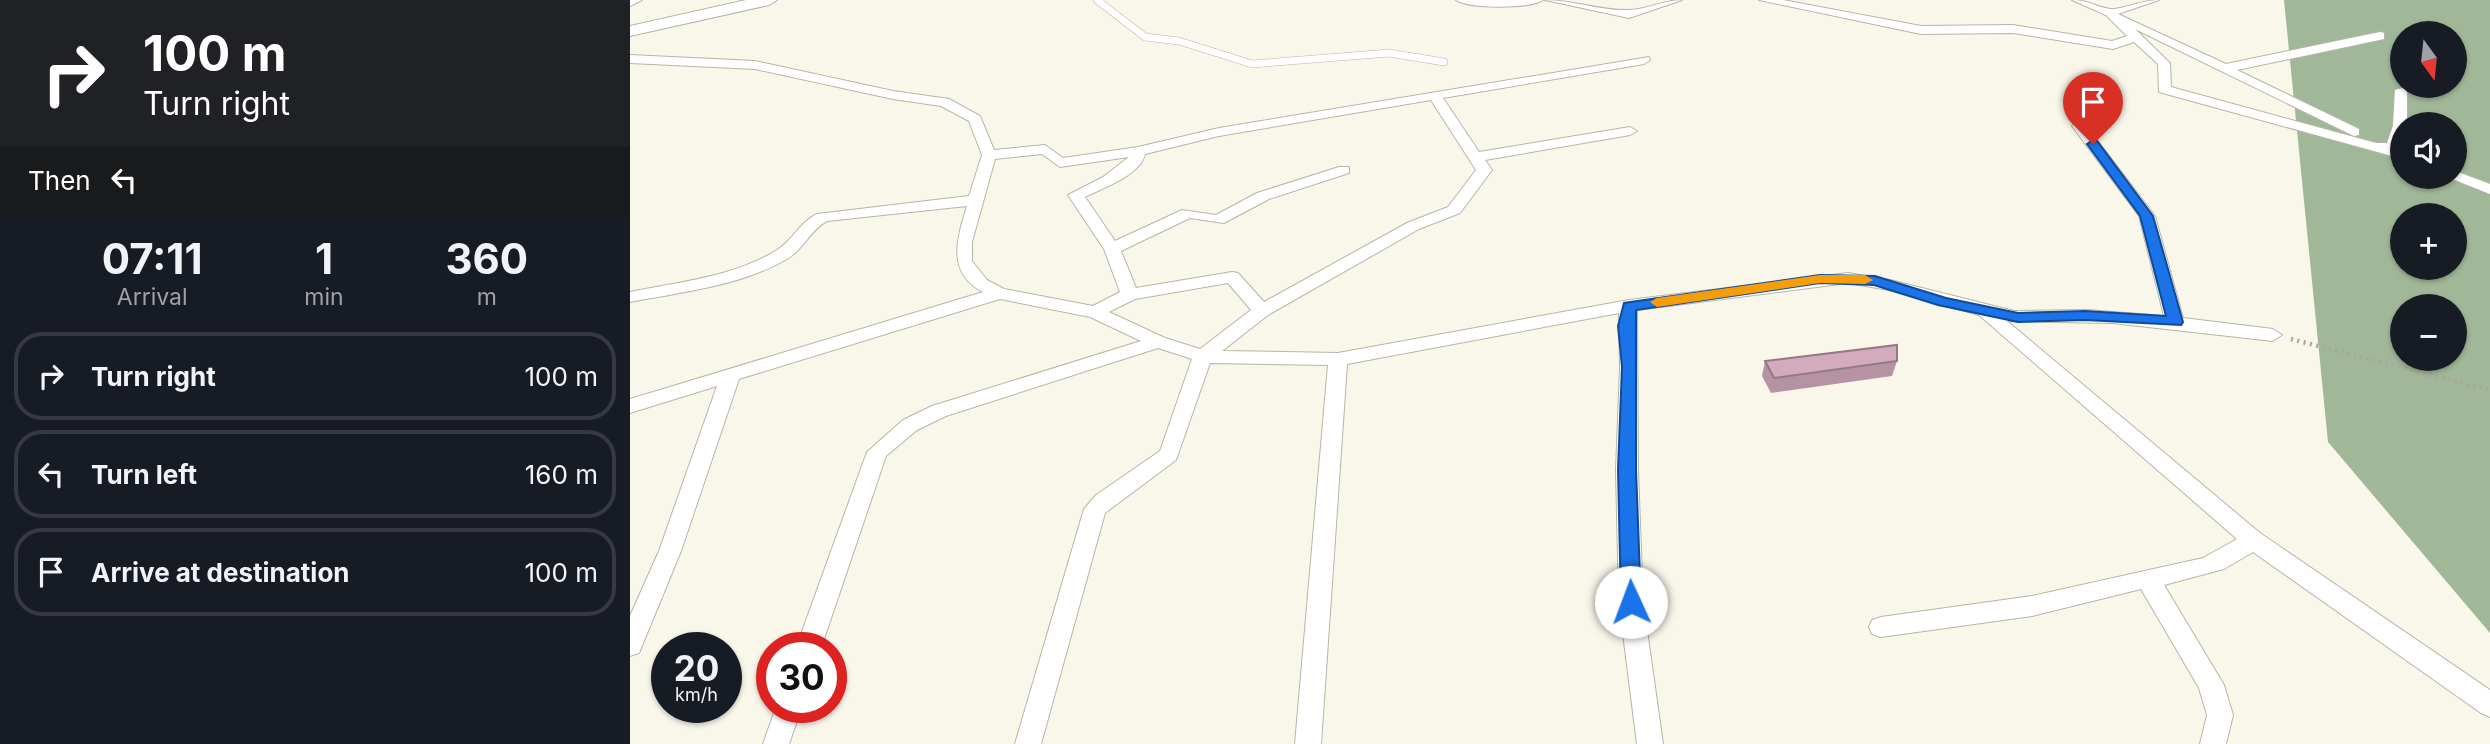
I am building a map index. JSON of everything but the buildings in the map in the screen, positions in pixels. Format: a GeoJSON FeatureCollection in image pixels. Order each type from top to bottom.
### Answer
{"type":"FeatureCollection","features":[{"type":"Feature","properties":{"kind":"main road"},"geometry":{"type":"LineString","coordinates":[[630,22],[732,0]]}},
{"type":"Feature","properties":{"kind":"main road"},"geometry":{"type":"LineString","coordinates":[[630,31],[769,0]]}},
{"type":"Feature","properties":{"kind":"street"},"geometry":{"type":"LineString","coordinates":[[630,4],[636,0]]}},
{"type":"Feature","properties":{"kind":"street"},"geometry":{"type":"LineString","coordinates":[[1462,0],[1499,3],[1537,0]]}},
{"type":"Feature","properties":{"kind":"street"},"geometry":{"type":"LineString","coordinates":[[1551,0],[1629,14],[1676,0]]}},
{"type":"Feature","properties":{"kind":"street"},"geometry":{"type":"LineString","coordinates":[[1765,0],[1921,30],[2013,29],[2113,45],[2135,37]]}},
{"type":"Feature","properties":{"kind":"street"},"geometry":{"type":"LineString","coordinates":[[2078,0],[2227,68],[2390,149]]}},
{"type":"Feature","properties":{"kind":"street"},"geometry":{"type":"LineString","coordinates":[[2110,13],[2153,0]]}},
{"type":"Feature","properties":{"kind":"street"},"geometry":{"type":"LineString","coordinates":[[2110,13],[2164,63],[2164,89],[2390,151]]}},
{"type":"Feature","properties":{"kind":"street"},"geometry":{"type":"LineString","coordinates":[[2227,68],[2380,36]]}},
{"type":"Feature","properties":{"kind":"street"},"geometry":{"type":"LineString","coordinates":[[630,59],[755,65],[893,95],[944,102],[975,119],[989,155],[988,168],[974,200],[964,242],[964,261],[981,284],[999,293],[1052,301],[1095,312],[1158,342],[1203,356],[1261,360],[1338,359],[1629,306],[1820,279],[1848,278],[1875,281],[1986,313],[2018,318],[2085,316],[2175,322],[2273,335]]}},
{"type":"Feature","properties":{"kind":"street"},"geometry":{"type":"LineString","coordinates":[[989,155],[1045,149],[1060,163],[1138,151],[1219,132],[1644,61]]}},
{"type":"Feature","properties":{"kind":"street"},"geometry":{"type":"LineString","coordinates":[[1028,744],[1095,509],[1105,498],[1159,466],[1170,455],[1203,356],[1262,312],[1413,226],[1454,210],[1484,170],[1434,95]]}},
{"type":"Feature","properties":{"kind":"street"},"geometry":{"type":"LineString","coordinates":[[2080,126],[2147,216],[2175,322]]}},
{"type":"Feature","properties":{"kind":"street"},"geometry":{"type":"LineString","coordinates":[[1476,157],[1630,131]]}},
{"type":"Feature","properties":{"kind":"street"},"geometry":{"type":"LineString","coordinates":[[1130,294],[1112,249],[1076,195],[1108,180],[1136,161],[1138,151]]}},
{"type":"Feature","properties":{"kind":"street"},"geometry":{"type":"LineString","coordinates":[[1112,249],[1188,213],[1218,220],[1263,196],[1344,170]]}},
{"type":"Feature","properties":{"kind":"street"},"geometry":{"type":"LineString","coordinates":[[2467,180],[2490,189]]}},
{"type":"Feature","properties":{"kind":"street"},"geometry":{"type":"LineString","coordinates":[[630,297],[760,265],[786,252],[807,226],[823,217],[974,200]]}},
{"type":"Feature","properties":{"kind":"street"},"geometry":{"type":"LineString","coordinates":[[1095,312],[1130,294],[1232,277],[1262,312]]}},
{"type":"Feature","properties":{"kind":"street"},"geometry":{"type":"LineString","coordinates":[[630,406],[999,293]]}},
{"type":"Feature","properties":{"kind":"street"},"geometry":{"type":"LineString","coordinates":[[1629,306],[1626,326],[1630,367],[1627,470],[1631,602],[1650,744]]}},
{"type":"Feature","properties":{"kind":"street"},"geometry":{"type":"LineString","coordinates":[[1986,313],[2252,539],[2490,705]]}},
{"type":"Feature","properties":{"kind":"street"},"geometry":{"type":"LineString","coordinates":[[813,632],[866,478],[877,452],[894,436],[939,411],[1158,342]]}},
{"type":"Feature","properties":{"kind":"street"},"geometry":{"type":"LineString","coordinates":[[1308,744],[1338,359]]}},
{"type":"Feature","properties":{"kind":"street"},"geometry":{"type":"LineString","coordinates":[[630,645],[670,551],[732,375]]}},
{"type":"Feature","properties":{"kind":"street"},"geometry":{"type":"LineString","coordinates":[[1881,627],[2032,606],[2147,578],[2215,566],[2237,553],[2252,539]]}},
{"type":"Feature","properties":{"kind":"street"},"geometry":{"type":"LineString","coordinates":[[2147,578],[2211,685],[2220,715],[2213,744]]}},
{"type":"Feature","properties":{"kind":"street"},"geometry":{"type":"LineString","coordinates":[[776,744],[783,723]]}},
{"type":"Feature","properties":{"kind":"lane"},"geometry":{"type":"LineString","coordinates":[[1097,0],[1145,37],[1179,41],[1252,64],[1389,53],[1444,62]]}},
{"type":"Feature","properties":{"kind":"path"},"geometry":{"type":"LineString","coordinates":[[2273,335],[2490,390]]}},
{"type":"Feature","properties":{"kind":"green space"},"geometry":{"type":"Polygon","coordinates":[[[2284,0],[2490,0],[2490,633],[2328,442],[2284,0]]]}},
{"type":"Feature","properties":{"kind":"slow traffic"},"geometry":{"type":"LineString","coordinates":[[1657,302],[1820,279],[1865,280]]}},
{"type":"Feature","properties":{"kind":"route"},"geometry":{"type":"LineString","coordinates":[[1631,602],[1627,470],[1630,367],[1626,326],[1629,306],[1820,279],[1848,278],[1875,281],[1943,302],[2018,318],[2085,316],[2175,322],[2147,216],[2093,144]]}}]}
